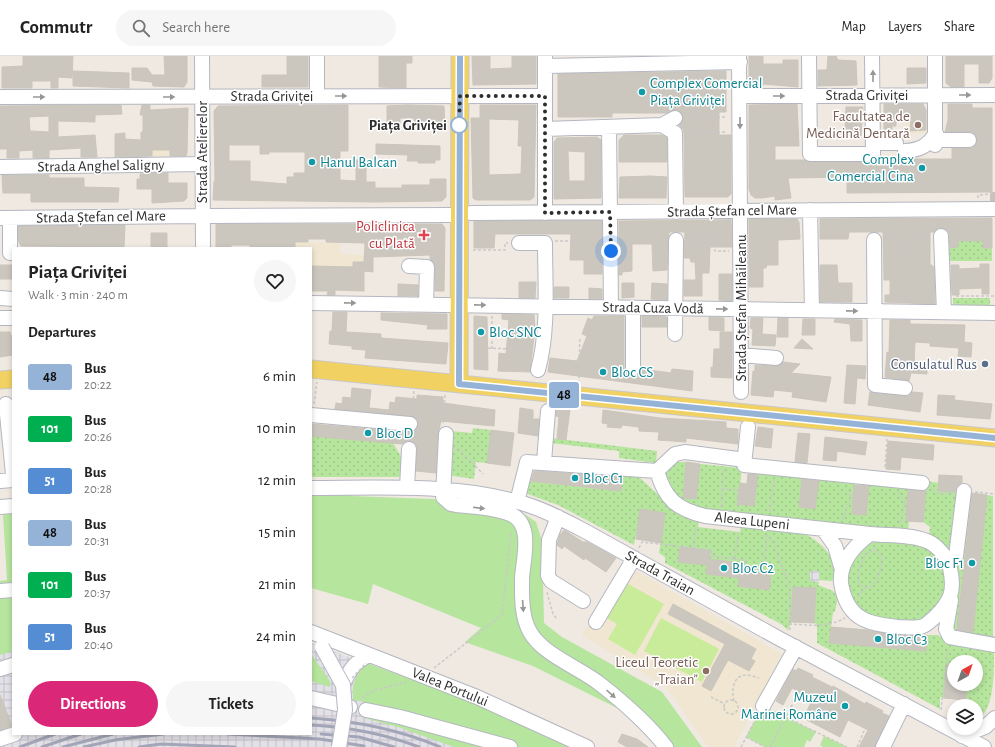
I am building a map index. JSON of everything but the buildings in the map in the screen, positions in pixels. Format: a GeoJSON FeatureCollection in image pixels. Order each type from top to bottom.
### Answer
{"type":"FeatureCollection","features":[{"type":"Feature","properties":{"kind":"main road"},"geometry":{"type":"LineString","coordinates":[[459,384],[460,56]]}},
{"type":"Feature","properties":{"kind":"main road"},"geometry":{"type":"LineString","coordinates":[[314,374],[459,384],[995,438]]}},
{"type":"Feature","properties":{"kind":"main road"},"geometry":{"type":"LineString","coordinates":[[0,380],[12,379]]}},
{"type":"Feature","properties":{"kind":"street","name":"Strada Atelierelor"},"geometry":{"type":"LineString","coordinates":[[202,56],[202,164],[207,216],[203,247]]}},
{"type":"Feature","properties":{"kind":"street"},"geometry":{"type":"LineString","coordinates":[[317,56],[317,96]]}},
{"type":"Feature","properties":{"kind":"street"},"geometry":{"type":"LineString","coordinates":[[809,56],[810,154],[873,148],[923,147],[936,139],[969,140]]}},
{"type":"Feature","properties":{"kind":"street"},"geometry":{"type":"LineString","coordinates":[[872,56],[873,148]]}},
{"type":"Feature","properties":{"kind":"street"},"geometry":{"type":"LineString","coordinates":[[935,56],[936,139]]}},
{"type":"Feature","properties":{"kind":"street"},"geometry":{"type":"LineString","coordinates":[[545,213],[545,61],[740,59]]}},
{"type":"Feature","properties":{"kind":"street","name":"Strada Ștefan Mihăileanu"},"geometry":{"type":"LineString","coordinates":[[740,59],[742,392]]}},
{"type":"Feature","properties":{"kind":"street","name":"Strada Griviței"},"geometry":{"type":"LineString","coordinates":[[740,96],[995,95]]}},
{"type":"Feature","properties":{"kind":"street","name":"Strada Griviței"},"geometry":{"type":"LineString","coordinates":[[0,97],[545,96]]}},
{"type":"Feature","properties":{"kind":"street"},"geometry":{"type":"LineString","coordinates":[[545,129],[662,125],[675,118]]}},
{"type":"Feature","properties":{"kind":"street"},"geometry":{"type":"LineString","coordinates":[[662,125],[675,133],[676,212]]}},
{"type":"Feature","properties":{"kind":"street"},"geometry":{"type":"LineString","coordinates":[[609,127],[611,307]]}},
{"type":"Feature","properties":{"kind":"street","name":"Strada Anghel Saligny"},"geometry":{"type":"LineString","coordinates":[[0,168],[202,164]]}},
{"type":"Feature","properties":{"kind":"street","name":"Strada Ștefan cel Mare"},"geometry":{"type":"LineString","coordinates":[[471,214],[610,211],[676,212],[994,209]]}},
{"type":"Feature","properties":{"kind":"street"},"geometry":{"type":"LineString","coordinates":[[810,210],[812,310]]}},
{"type":"Feature","properties":{"kind":"street","name":"Strada Ștefan cel Mare"},"geometry":{"type":"LineString","coordinates":[[5,218],[451,215]]}},
{"type":"Feature","properties":{"kind":"street"},"geometry":{"type":"LineString","coordinates":[[5,218],[10,254],[12,254]]}},
{"type":"Feature","properties":{"kind":"street"},"geometry":{"type":"LineString","coordinates":[[941,236],[944,312]]}},
{"type":"Feature","properties":{"kind":"street"},"geometry":{"type":"LineString","coordinates":[[676,240],[676,334]]}},
{"type":"Feature","properties":{"kind":"street"},"geometry":{"type":"LineString","coordinates":[[874,240],[875,385],[905,388]]}},
{"type":"Feature","properties":{"kind":"street"},"geometry":{"type":"LineString","coordinates":[[512,243],[545,243],[545,306],[542,354],[538,370]]}},
{"type":"Feature","properties":{"kind":"street"},"geometry":{"type":"LineString","coordinates":[[409,266],[427,267],[426,305]]}},
{"type":"Feature","properties":{"kind":"street"},"geometry":{"type":"LineString","coordinates":[[0,298],[12,299]]}},
{"type":"Feature","properties":{"kind":"street","name":"Strada Cuza Vodă"},"geometry":{"type":"LineString","coordinates":[[312,303],[995,313]]}},
{"type":"Feature","properties":{"kind":"street"},"geometry":{"type":"LineString","coordinates":[[633,308],[633,368]]}},
{"type":"Feature","properties":{"kind":"street"},"geometry":{"type":"LineString","coordinates":[[0,318],[12,318]]}},
{"type":"Feature","properties":{"kind":"street"},"geometry":{"type":"LineString","coordinates":[[741,355],[776,358]]}},
{"type":"Feature","properties":{"kind":"street"},"geometry":{"type":"LineString","coordinates":[[6,404],[12,464]]}},
{"type":"Feature","properties":{"kind":"street"},"geometry":{"type":"LineString","coordinates":[[544,462],[548,411]]}},
{"type":"Feature","properties":{"kind":"street"},"geometry":{"type":"LineString","coordinates":[[312,415],[410,424]]}},
{"type":"Feature","properties":{"kind":"street"},"geometry":{"type":"LineString","coordinates":[[748,427],[744,465],[922,483]]}},
{"type":"Feature","properties":{"kind":"street"},"geometry":{"type":"LineString","coordinates":[[446,434],[442,493],[451,504],[512,514],[519,520],[523,529],[526,542],[522,578],[523,606],[524,620],[530,633],[542,645],[558,657],[600,684],[642,722],[666,747]]}},
{"type":"Feature","properties":{"kind":"street"},"geometry":{"type":"LineString","coordinates":[[407,488],[409,449]]}},
{"type":"Feature","properties":{"kind":"street"},"geometry":{"type":"LineString","coordinates":[[517,502],[526,462],[544,462],[657,471],[675,454],[685,452],[745,460]]}},
{"type":"Feature","properties":{"kind":"street","name":"Aleea Lupeni"},"geometry":{"type":"LineString","coordinates":[[657,471],[662,488],[673,503],[688,512],[720,518],[769,524],[916,538],[929,542],[941,551],[949,564],[952,578],[948,633]]}},
{"type":"Feature","properties":{"kind":"street"},"geometry":{"type":"LineString","coordinates":[[0,481],[12,480]]}},
{"type":"Feature","properties":{"kind":"street","name":"Strada Traian"},"geometry":{"type":"LineString","coordinates":[[312,488],[407,488],[442,493],[479,493],[517,502],[558,517],[635,555],[793,640],[904,704],[984,747]]}},
{"type":"Feature","properties":{"kind":"street"},"geometry":{"type":"LineString","coordinates":[[949,564],[956,556],[963,492]]}},
{"type":"Feature","properties":{"kind":"street"},"geometry":{"type":"LineString","coordinates":[[0,507],[12,506]]}},
{"type":"Feature","properties":{"kind":"street"},"geometry":{"type":"LineString","coordinates":[[558,517],[549,540],[548,576],[551,581],[583,601]]}},
{"type":"Feature","properties":{"kind":"street"},"geometry":{"type":"LineString","coordinates":[[822,529],[834,546],[842,570]]}},
{"type":"Feature","properties":{"kind":"street"},"geometry":{"type":"LineString","coordinates":[[870,534],[857,544],[847,556],[842,570],[841,585],[843,593],[845,600],[853,613],[866,622],[878,625],[910,628],[923,626],[995,644]]}},
{"type":"Feature","properties":{"kind":"street"},"geometry":{"type":"LineString","coordinates":[[596,622],[635,555]]}},
{"type":"Feature","properties":{"kind":"street"},"geometry":{"type":"LineString","coordinates":[[0,591],[12,590]]}},
{"type":"Feature","properties":{"kind":"street"},"geometry":{"type":"LineString","coordinates":[[923,626],[945,607],[952,592]]}},
{"type":"Feature","properties":{"kind":"street","name":"Valea Portului"},"geometry":{"type":"LineString","coordinates":[[312,633],[364,657],[477,697],[587,747]]}},
{"type":"Feature","properties":{"kind":"street"},"geometry":{"type":"LineString","coordinates":[[312,634],[322,647],[343,685],[345,710],[339,747]]}},
{"type":"Feature","properties":{"kind":"street"},"geometry":{"type":"LineString","coordinates":[[763,706],[793,640]]}},
{"type":"Feature","properties":{"kind":"street"},"geometry":{"type":"LineString","coordinates":[[343,685],[348,673],[364,657]]}},
{"type":"Feature","properties":{"kind":"street"},"geometry":{"type":"LineString","coordinates":[[0,669],[12,665]]}},
{"type":"Feature","properties":{"kind":"street"},"geometry":{"type":"LineString","coordinates":[[312,699],[358,706],[510,747]]}},
{"type":"Feature","properties":{"kind":"street"},"geometry":{"type":"LineString","coordinates":[[883,747],[904,704]]}},
{"type":"Feature","properties":{"kind":"street"},"geometry":{"type":"LineString","coordinates":[[962,736],[985,728],[995,718]]}},
{"type":"Feature","properties":{"kind":"street"},"geometry":{"type":"LineString","coordinates":[[0,739],[12,735]]}},
{"type":"Feature","properties":{"kind":"path"},"geometry":{"type":"LineString","coordinates":[[675,118],[733,117]]}},
{"type":"Feature","properties":{"kind":"path"},"geometry":{"type":"LineString","coordinates":[[675,133],[734,132]]}},
{"type":"Feature","properties":{"kind":"path"},"geometry":{"type":"LineString","coordinates":[[909,258],[909,236],[921,236]]}},
{"type":"Feature","properties":{"kind":"path"},"geometry":{"type":"LineString","coordinates":[[676,240],[714,240],[715,251],[735,250]]}},
{"type":"Feature","properties":{"kind":"path"},"geometry":{"type":"LineString","coordinates":[[471,250],[505,250],[512,243]]}},
{"type":"Feature","properties":{"kind":"path"},"geometry":{"type":"LineString","coordinates":[[944,296],[994,296]]}},
{"type":"Feature","properties":{"kind":"path"},"geometry":{"type":"LineString","coordinates":[[485,306],[484,313],[492,314],[492,348]]}},
{"type":"Feature","properties":{"kind":"path"},"geometry":{"type":"LineString","coordinates":[[579,362],[580,339]]}},
{"type":"Feature","properties":{"kind":"path"},"geometry":{"type":"LineString","coordinates":[[488,348],[530,350],[530,354],[542,354]]}},
{"type":"Feature","properties":{"kind":"path"},"geometry":{"type":"LineString","coordinates":[[312,415],[314,374]]}},
{"type":"Feature","properties":{"kind":"path"},"geometry":{"type":"LineString","coordinates":[[578,384],[579,376]]}},
{"type":"Feature","properties":{"kind":"path"},"geometry":{"type":"LineString","coordinates":[[410,424],[414,390]]}},
{"type":"Feature","properties":{"kind":"path"},"geometry":{"type":"LineString","coordinates":[[446,434],[465,457],[483,474]]}},
{"type":"Feature","properties":{"kind":"path"},"geometry":{"type":"LineString","coordinates":[[887,437],[888,480],[905,504],[897,536]]}},
{"type":"Feature","properties":{"kind":"path"},"geometry":{"type":"LineString","coordinates":[[720,518],[725,457]]}},
{"type":"Feature","properties":{"kind":"path"},"geometry":{"type":"LineString","coordinates":[[769,524],[775,468]]}},
{"type":"Feature","properties":{"kind":"path"},"geometry":{"type":"LineString","coordinates":[[839,531],[851,497],[842,475]]}},
{"type":"Feature","properties":{"kind":"path"},"geometry":{"type":"LineString","coordinates":[[922,483],[928,484],[936,493],[963,492],[995,494]]}},
{"type":"Feature","properties":{"kind":"path"},"geometry":{"type":"LineString","coordinates":[[722,489],[738,490],[738,520],[735,559]]}},
{"type":"Feature","properties":{"kind":"path"},"geometry":{"type":"LineString","coordinates":[[693,548],[698,514]]}},
{"type":"Feature","properties":{"kind":"path"},"geometry":{"type":"LineString","coordinates":[[432,669],[502,614],[510,534],[519,520]]}},
{"type":"Feature","properties":{"kind":"path"},"geometry":{"type":"LineString","coordinates":[[635,555],[642,542],[712,550],[711,556],[745,560],[744,568],[763,570],[768,531],[789,583],[789,624],[793,640]]}},
{"type":"Feature","properties":{"kind":"path"},"geometry":{"type":"LineString","coordinates":[[875,550],[882,557],[878,578],[873,585],[869,588],[865,588],[860,585],[859,572],[866,554],[875,550]]}},
{"type":"Feature","properties":{"kind":"path"},"geometry":{"type":"LineString","coordinates":[[548,576],[548,597],[553,614],[557,619]]}},
{"type":"Feature","properties":{"kind":"path"},"geometry":{"type":"LineString","coordinates":[[789,624],[818,626],[840,621],[853,613]]}},
{"type":"Feature","properties":{"kind":"path"},"geometry":{"type":"LineString","coordinates":[[941,713],[948,633]]}},
{"type":"Feature","properties":{"kind":"path"},"geometry":{"type":"LineString","coordinates":[[725,704],[724,708],[726,712],[734,714],[738,708],[738,704],[734,701],[733,689],[735,682],[740,677],[746,675],[759,678]]}},
{"type":"Feature","properties":{"kind":"path"},"geometry":{"type":"LineString","coordinates":[[358,706],[372,691],[407,682]]}},
{"type":"Feature","properties":{"kind":"path"},"geometry":{"type":"LineString","coordinates":[[770,747],[799,692]]}},
{"type":"Feature","properties":{"kind":"path"},"geometry":{"type":"LineString","coordinates":[[711,697],[725,704]]}},
{"type":"Feature","properties":{"kind":"path"},"geometry":{"type":"LineString","coordinates":[[725,704],[729,701],[734,701]]}},
{"type":"Feature","properties":{"kind":"path"},"geometry":{"type":"LineString","coordinates":[[740,747],[763,706],[847,747]]}},
{"type":"Feature","properties":{"kind":"path"},"geometry":{"type":"LineString","coordinates":[[857,747],[865,729]]}},
{"type":"Feature","properties":{"kind":"path"},"geometry":{"type":"LineString","coordinates":[[746,737],[765,747]]}},
{"type":"Feature","properties":{"kind":"shaded area","name":"Facultatea de Medicină Dentară"},"geometry":{"type":"Polygon","coordinates":[[[916,102],[923,103],[923,106],[927,110],[931,110],[930,133],[905,133],[905,104],[916,102]]]}},
{"type":"Feature","properties":{"kind":"shaded area"},"geometry":{"type":"Polygon","coordinates":[[[151,132],[170,132],[170,157],[152,157],[151,132]]]}},
{"type":"Feature","properties":{"kind":"shaded area"},"geometry":{"type":"Polygon","coordinates":[[[295,242],[340,243],[340,254],[364,255],[364,291],[335,290],[335,295],[327,295],[327,291],[312,291],[312,247],[295,247],[295,242]]]}},
{"type":"Feature","properties":{"kind":"shaded area","name":"Liceul Teoretic „Traian”"},"geometry":{"type":"Polygon","coordinates":[[[625,565],[782,654],[734,747],[708,747],[666,687],[582,635],[625,565]]]}},
{"type":"Feature","properties":{"kind":"shaded area"},"geometry":{"type":"Polygon","coordinates":[[[810,570],[819,571],[819,582],[810,581],[810,570]]]}},
{"type":"Feature","properties":{"kind":"shaded area"},"geometry":{"type":"Polygon","coordinates":[[[312,643],[487,708],[573,747],[0,747],[0,655],[12,651],[12,735],[312,735],[312,643]]]}},
{"type":"Feature","properties":{"kind":"green space"},"geometry":{"type":"Polygon","coordinates":[[[958,241],[983,241],[992,248],[992,261],[949,261],[949,248],[958,247],[958,241]]]}},
{"type":"Feature","properties":{"kind":"green space"},"geometry":{"type":"Polygon","coordinates":[[[953,298],[990,298],[990,307],[953,307],[953,298]]]}},
{"type":"Feature","properties":{"kind":"green space"},"geometry":{"type":"Polygon","coordinates":[[[473,428],[491,430],[487,463],[476,462],[474,479],[446,475],[451,431],[472,433],[473,428]]]}},
{"type":"Feature","properties":{"kind":"green space"},"geometry":{"type":"Polygon","coordinates":[[[312,436],[393,443],[405,463],[403,472],[399,477],[312,477],[312,436]]]}},
{"type":"Feature","properties":{"kind":"green space"},"geometry":{"type":"Polygon","coordinates":[[[551,438],[657,451],[656,463],[619,458],[619,451],[550,443],[551,438]]]}},
{"type":"Feature","properties":{"kind":"green space"},"geometry":{"type":"Polygon","coordinates":[[[675,462],[686,462],[683,498],[696,499],[700,464],[742,468],[738,504],[754,506],[758,470],[803,474],[799,507],[815,509],[819,476],[855,479],[852,514],[866,515],[869,481],[909,484],[906,520],[909,521],[908,532],[698,508],[681,502],[660,473],[675,462]]]}},
{"type":"Feature","properties":{"kind":"green space"},"geometry":{"type":"Polygon","coordinates":[[[622,475],[640,478],[663,499],[699,521],[698,527],[740,532],[741,525],[776,527],[803,533],[811,537],[825,549],[834,564],[836,571],[835,579],[831,581],[819,580],[819,571],[810,571],[810,581],[819,582],[818,585],[833,591],[838,598],[835,611],[833,613],[829,643],[926,651],[927,635],[938,635],[953,645],[994,649],[992,690],[987,709],[983,715],[983,699],[967,699],[967,691],[983,691],[983,655],[947,655],[944,698],[940,697],[940,709],[817,643],[817,624],[814,623],[816,588],[793,587],[791,622],[788,630],[781,624],[665,563],[665,557],[659,553],[665,513],[641,509],[634,545],[558,505],[525,493],[527,481],[620,491],[622,475]],[[680,548],[678,562],[707,565],[706,574],[739,578],[738,586],[769,590],[771,574],[740,570],[741,563],[709,559],[710,551],[680,548]]]}},
{"type":"Feature","properties":{"kind":"green space"},"geometry":{"type":"Polygon","coordinates":[[[927,481],[939,483],[938,491],[971,493],[957,631],[973,632],[987,495],[993,496],[993,639],[952,634],[956,566],[929,536],[930,527],[923,522],[927,481]]]}},
{"type":"Feature","properties":{"kind":"green space"},"geometry":{"type":"Polygon","coordinates":[[[312,494],[350,494],[351,496],[458,500],[520,511],[536,522],[542,541],[544,623],[562,637],[662,692],[702,747],[658,747],[633,716],[533,666],[465,642],[481,628],[373,584],[368,604],[312,588],[312,494]]]}},
{"type":"Feature","properties":{"kind":"green space"},"geometry":{"type":"Polygon","coordinates":[[[12,513],[12,651],[0,655],[0,581],[7,580],[3,515],[12,513]]]}},
{"type":"Feature","properties":{"kind":"green space"},"geometry":{"type":"Polygon","coordinates":[[[881,538],[923,545],[937,556],[943,567],[947,577],[946,590],[941,607],[922,621],[883,621],[867,614],[856,605],[850,593],[847,580],[849,564],[869,541],[881,538]]]}},
{"type":"Feature","properties":{"kind":"green space"},"geometry":{"type":"Polygon","coordinates":[[[623,581],[664,604],[635,655],[608,639],[617,624],[603,616],[623,581]]]}},
{"type":"Feature","properties":{"kind":"green space"},"geometry":{"type":"Polygon","coordinates":[[[661,618],[719,649],[702,682],[644,651],[661,618]]]}},
{"type":"Feature","properties":{"kind":"green space"},"geometry":{"type":"Polygon","coordinates":[[[312,655],[330,681],[330,687],[312,681],[312,655]]]}},
{"type":"Feature","properties":{"kind":"green space"},"geometry":{"type":"Polygon","coordinates":[[[367,663],[487,708],[573,747],[454,747],[401,728],[364,718],[366,702],[353,700],[353,688],[357,676],[367,663]]]}},
{"type":"Feature","properties":{"kind":"green space"},"geometry":{"type":"Polygon","coordinates":[[[763,706],[816,732],[810,742],[807,740],[804,747],[765,747],[746,737],[763,706]]]}},
{"type":"Feature","properties":{"kind":"green space"},"geometry":{"type":"Polygon","coordinates":[[[824,736],[847,747],[823,747],[820,745],[824,736]]]}},
{"type":"Feature","properties":{"kind":"tunnel"},"geometry":{"type":"LineString","coordinates":[[990,199],[995,199]]}},
{"type":"Feature","properties":{"kind":"railway"},"geometry":{"type":"LineString","coordinates":[[312,718],[344,721],[377,727],[408,735],[440,747]]}},
{"type":"Feature","properties":{"kind":"railway"},"geometry":{"type":"LineString","coordinates":[[312,725],[338,727],[366,732],[393,738],[419,747]]}},
{"type":"Feature","properties":{"kind":"railway"},"geometry":{"type":"LineString","coordinates":[[321,734],[359,737],[394,747]]}},
{"type":"Feature","properties":{"kind":"railway"},"geometry":{"type":"LineString","coordinates":[[20,747],[52,735]]}},
{"type":"Feature","properties":{"kind":"railway"},"geometry":{"type":"LineString","coordinates":[[42,747],[78,735]]}},
{"type":"Feature","properties":{"kind":"railway"},"geometry":{"type":"LineString","coordinates":[[63,747],[109,735]]}},
{"type":"Feature","properties":{"kind":"railway"},"geometry":{"type":"LineString","coordinates":[[84,747],[115,740],[155,735]]}},
{"type":"Feature","properties":{"kind":"railway"},"geometry":{"type":"LineString","coordinates":[[246,735],[320,739],[364,746]]}},
{"type":"Feature","properties":{"kind":"railway"},"geometry":{"type":"LineString","coordinates":[[139,747],[161,744],[235,747]]}},
{"type":"Feature","properties":{"kind":"bus line","name":"48"},"geometry":{"type":"LineString","coordinates":[[460,56],[459,384],[995,438]]}},
{"type":"Feature","properties":{"kind":"place","name":"Complex Comercial Piața Griviței"},"geometry":{"type":"Point","coordinates":[642,92]}},
{"type":"Feature","properties":{"kind":"place","name":"Piața Griviței"},"geometry":{"type":"Point","coordinates":[459,125]}},
{"type":"Feature","properties":{"kind":"place","name":"Facultatea de Medicină Dentară"},"geometry":{"type":"Point","coordinates":[918,125]}},
{"type":"Feature","properties":{"kind":"place","name":"Hanul Balcan"},"geometry":{"type":"Point","coordinates":[312,162]}},
{"type":"Feature","properties":{"kind":"place","name":"Complex Comercial Cina"},"geometry":{"type":"Point","coordinates":[922,168]}},
{"type":"Feature","properties":{"kind":"place","name":"Policlinica cu Plată"},"geometry":{"type":"Point","coordinates":[424,235]}},
{"type":"Feature","properties":{"kind":"place","name":"Bloc SNC"},"geometry":{"type":"Point","coordinates":[481,332]}},
{"type":"Feature","properties":{"kind":"place","name":"Consulatul Rus"},"geometry":{"type":"Point","coordinates":[985,364]}},
{"type":"Feature","properties":{"kind":"place","name":"Bloc CS"},"geometry":{"type":"Point","coordinates":[603,372]}},
{"type":"Feature","properties":{"kind":"place","name":"Bloc D"},"geometry":{"type":"Point","coordinates":[368,433]}},
{"type":"Feature","properties":{"kind":"place","name":"Bloc C1"},"geometry":{"type":"Point","coordinates":[575,478]}},
{"type":"Feature","properties":{"kind":"place","name":"Bloc F1"},"geometry":{"type":"Point","coordinates":[972,563]}},
{"type":"Feature","properties":{"kind":"place","name":"Bloc C2"},"geometry":{"type":"Point","coordinates":[724,568]}},
{"type":"Feature","properties":{"kind":"place","name":"Bloc C3"},"geometry":{"type":"Point","coordinates":[878,639]}},
{"type":"Feature","properties":{"kind":"place","name":"Liceul Teoretic „Traian”"},"geometry":{"type":"Point","coordinates":[706,671]}},
{"type":"Feature","properties":{"kind":"place","name":"Muzeul Marinei Române"},"geometry":{"type":"Point","coordinates":[845,706]}},
{"type":"Feature","properties":{"kind":"route"},"geometry":{"type":"LineString","coordinates":[[459,125],[460,96],[545,96],[545,213],[610,212],[611,251]]}}]}
